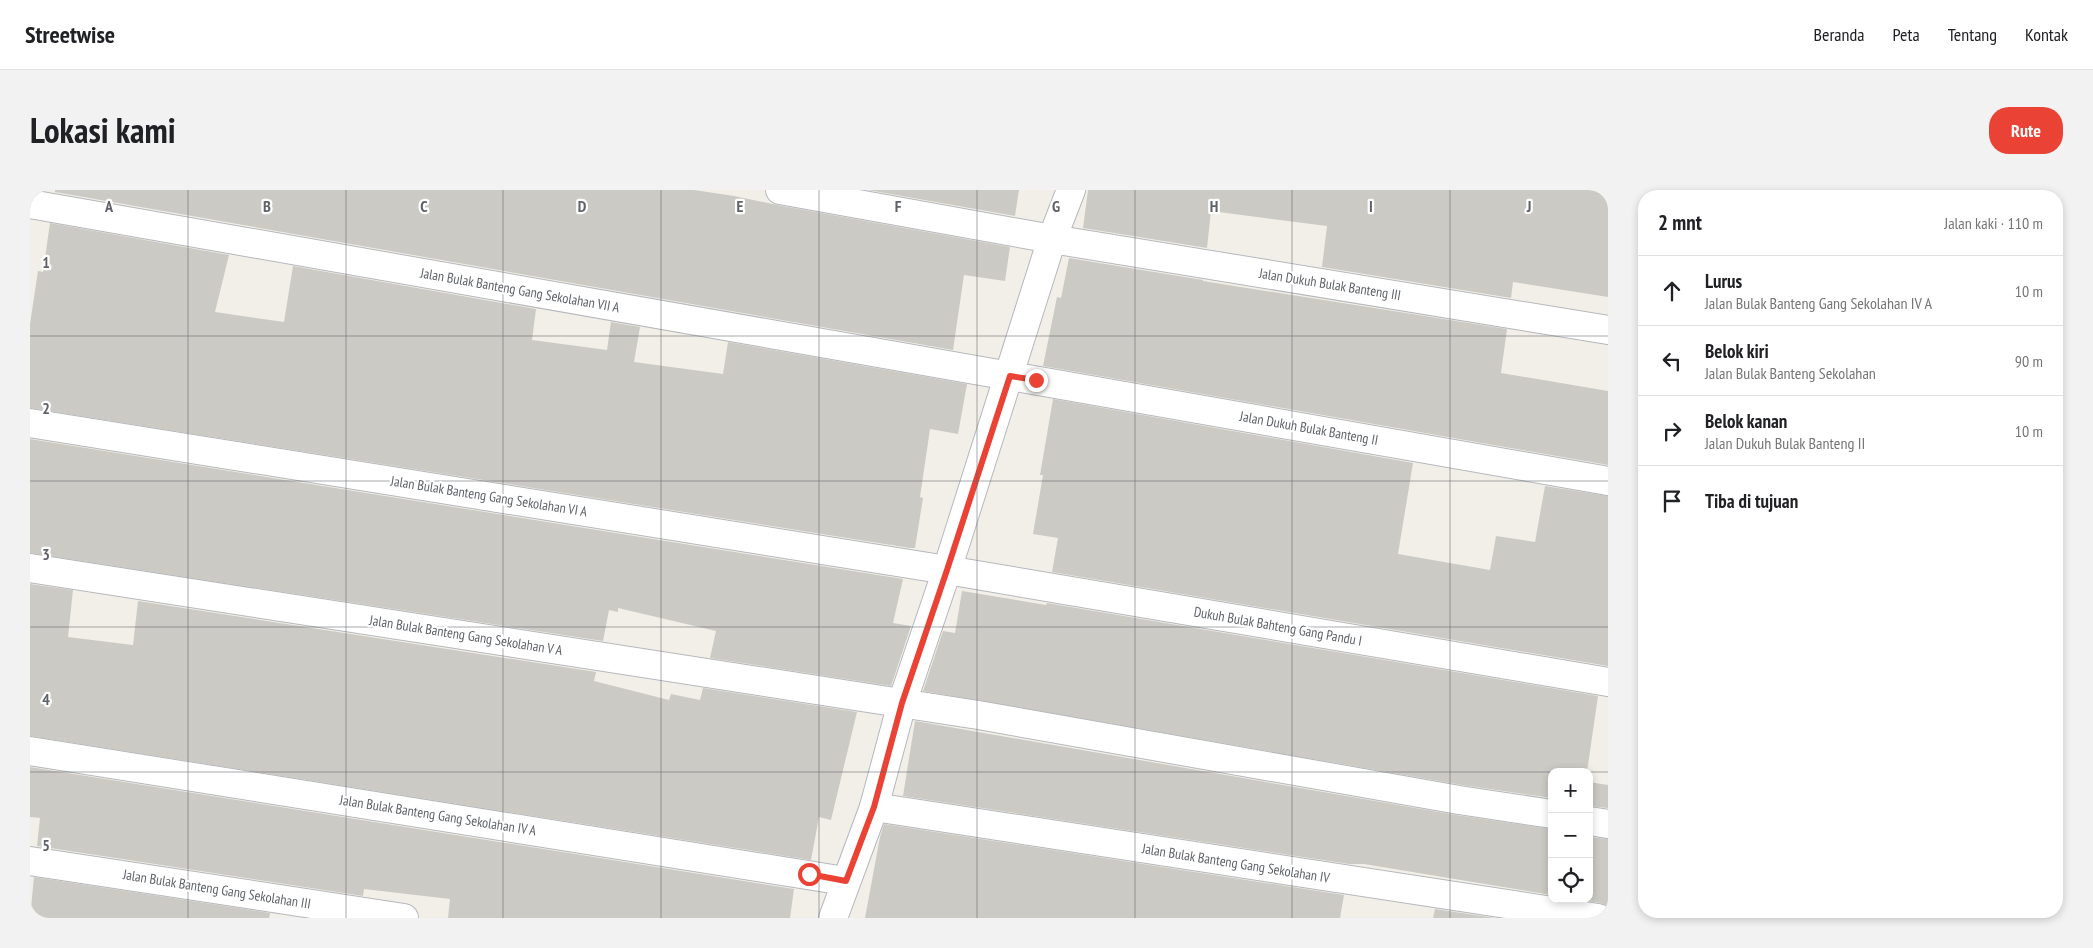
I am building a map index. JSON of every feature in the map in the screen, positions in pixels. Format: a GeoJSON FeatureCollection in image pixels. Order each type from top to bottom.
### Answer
{"type":"FeatureCollection","features":[{"type":"Feature","properties":{"kind":"street","name":"Jalan Dukuh Bulak Banteng III"},"geometry":{"type":"LineString","coordinates":[[780,190],[1052,239],[1608,330]]}},
{"type":"Feature","properties":{"kind":"street"},"geometry":{"type":"LineString","coordinates":[[833,918],[874,807],[902,703],[1010,376],[1052,239],[1071,190]]}},
{"type":"Feature","properties":{"kind":"street","name":"Jalan Bulak Banteng Gang Sekolahan VII A"},"geometry":{"type":"LineString","coordinates":[[30,204],[1010,376]]}},
{"type":"Feature","properties":{"kind":"street","name":"Jalan Dukuh Bulak Banteng II"},"geometry":{"type":"LineString","coordinates":[[1010,376],[1608,481]]}},
{"type":"Feature","properties":{"kind":"street","name":"Jalan Bulak Banteng Gang Sekolahan VI A"},"geometry":{"type":"LineString","coordinates":[[30,423],[947,570]]}},
{"type":"Feature","properties":{"kind":"street","name":"Jalan Bulak Banteng Gang Sekolahan V A"},"geometry":{"type":"LineString","coordinates":[[30,568],[978,715],[1449,798],[1548,813]]}},
{"type":"Feature","properties":{"kind":"street","name":"Dukuh Bulak Bahteng Gang Pandu I"},"geometry":{"type":"LineString","coordinates":[[947,570],[1608,682]]}},
{"type":"Feature","properties":{"kind":"street","name":"Jalan Bulak Banteng Gang Sekolahan IV A"},"geometry":{"type":"LineString","coordinates":[[30,751],[846,881]]}},
{"type":"Feature","properties":{"kind":"street","name":"Jalan Bulak Banteng Gang Sekolahan IV"},"geometry":{"type":"LineString","coordinates":[[874,807],[1598,918]]}},
{"type":"Feature","properties":{"kind":"street"},"geometry":{"type":"LineString","coordinates":[[1593,822],[1608,824]]}},
{"type":"Feature","properties":{"kind":"street","name":"Jalan Bulak Banteng Gang Sekolahan III"},"geometry":{"type":"LineString","coordinates":[[30,860],[404,918]]}},
{"type":"Feature","properties":{"kind":"building"},"geometry":{"type":"Polygon","coordinates":[[[55,190],[694,190],[1010,247],[1005,281],[964,275],[953,350],[55,192],[55,190]]]}},
{"type":"Feature","properties":{"kind":"building"},"geometry":{"type":"Polygon","coordinates":[[[868,190],[1019,190],[1015,216],[868,190]]]}},
{"type":"Feature","properties":{"kind":"building"},"geometry":{"type":"Polygon","coordinates":[[[1088,190],[1608,190],[1608,297],[1513,282],[1511,298],[1322,267],[1327,226],[1211,211],[1207,248],[1083,228],[1088,190]]]}},
{"type":"Feature","properties":{"kind":"building"},"geometry":{"type":"Polygon","coordinates":[[[50,223],[229,255],[215,312],[284,322],[293,266],[536,309],[532,340],[607,350],[611,322],[640,327],[634,362],[723,374],[728,342],[967,384],[958,434],[930,429],[920,497],[923,498],[915,548],[910,548],[30,408],[30,324],[38,271],[43,272],[50,223]]]}},
{"type":"Feature","properties":{"kind":"building"},"geometry":{"type":"Polygon","coordinates":[[[1069,258],[1507,329],[1501,373],[1608,391],[1608,465],[1043,366],[1057,297],[1061,298],[1069,258]]]}},
{"type":"Feature","properties":{"kind":"building"},"geometry":{"type":"Polygon","coordinates":[[[1053,399],[1413,463],[1398,554],[1490,570],[1496,536],[1535,542],[1545,486],[1608,496],[1608,666],[1052,572],[1058,538],[1033,534],[1043,475],[1040,475],[1053,399]]]}},
{"type":"Feature","properties":{"kind":"building"},"geometry":{"type":"Polygon","coordinates":[[[30,439],[903,579],[893,623],[911,626],[891,686],[710,658],[716,631],[618,608],[618,612],[609,610],[603,641],[30,553],[30,439]]]}},
{"type":"Feature","properties":{"kind":"building"},"geometry":{"type":"Polygon","coordinates":[[[30,584],[73,590],[68,637],[133,645],[138,601],[596,672],[594,681],[669,700],[671,694],[700,700],[703,688],[857,712],[831,820],[819,817],[811,860],[30,736],[30,584]]]}},
{"type":"Feature","properties":{"kind":"building"},"geometry":{"type":"Polygon","coordinates":[[[962,591],[1046,605],[1047,603],[1598,696],[1588,768],[1548,768],[1548,797],[1462,785],[923,691],[943,631],[955,633],[962,591]]]}},
{"type":"Feature","properties":{"kind":"building"},"geometry":{"type":"Polygon","coordinates":[[[915,721],[1456,815],[1548,828],[1548,894],[1364,864],[1349,864],[903,796],[915,721]]]}},
{"type":"Feature","properties":{"kind":"building"},"geometry":{"type":"Polygon","coordinates":[[[30,767],[794,889],[790,918],[448,918],[450,899],[364,889],[363,896],[37,846],[40,818],[30,817],[30,767]]]}},
{"type":"Feature","properties":{"kind":"building"},"geometry":{"type":"Polygon","coordinates":[[[1593,783],[1608,785],[1608,808],[1593,806],[1593,783]]]}},
{"type":"Feature","properties":{"kind":"building"},"geometry":{"type":"Polygon","coordinates":[[[884,824],[1344,895],[1340,918],[865,918],[884,824]]]}},
{"type":"Feature","properties":{"kind":"building"},"geometry":{"type":"Polygon","coordinates":[[[1593,837],[1608,839],[1608,906],[1593,902],[1593,837]]]}},
{"type":"Feature","properties":{"kind":"building"},"geometry":{"type":"Polygon","coordinates":[[[34,877],[270,913],[269,918],[30,918],[34,877]]]}},
{"type":"Feature","properties":{"kind":"building"},"geometry":{"type":"Polygon","coordinates":[[[1435,909],[1495,918],[1433,918],[1435,909]]]}},
{"type":"Feature","properties":{"kind":"route"},"geometry":{"type":"LineString","coordinates":[[809,874],[846,881],[874,807],[902,703],[1010,376],[1036,380]]}}]}
